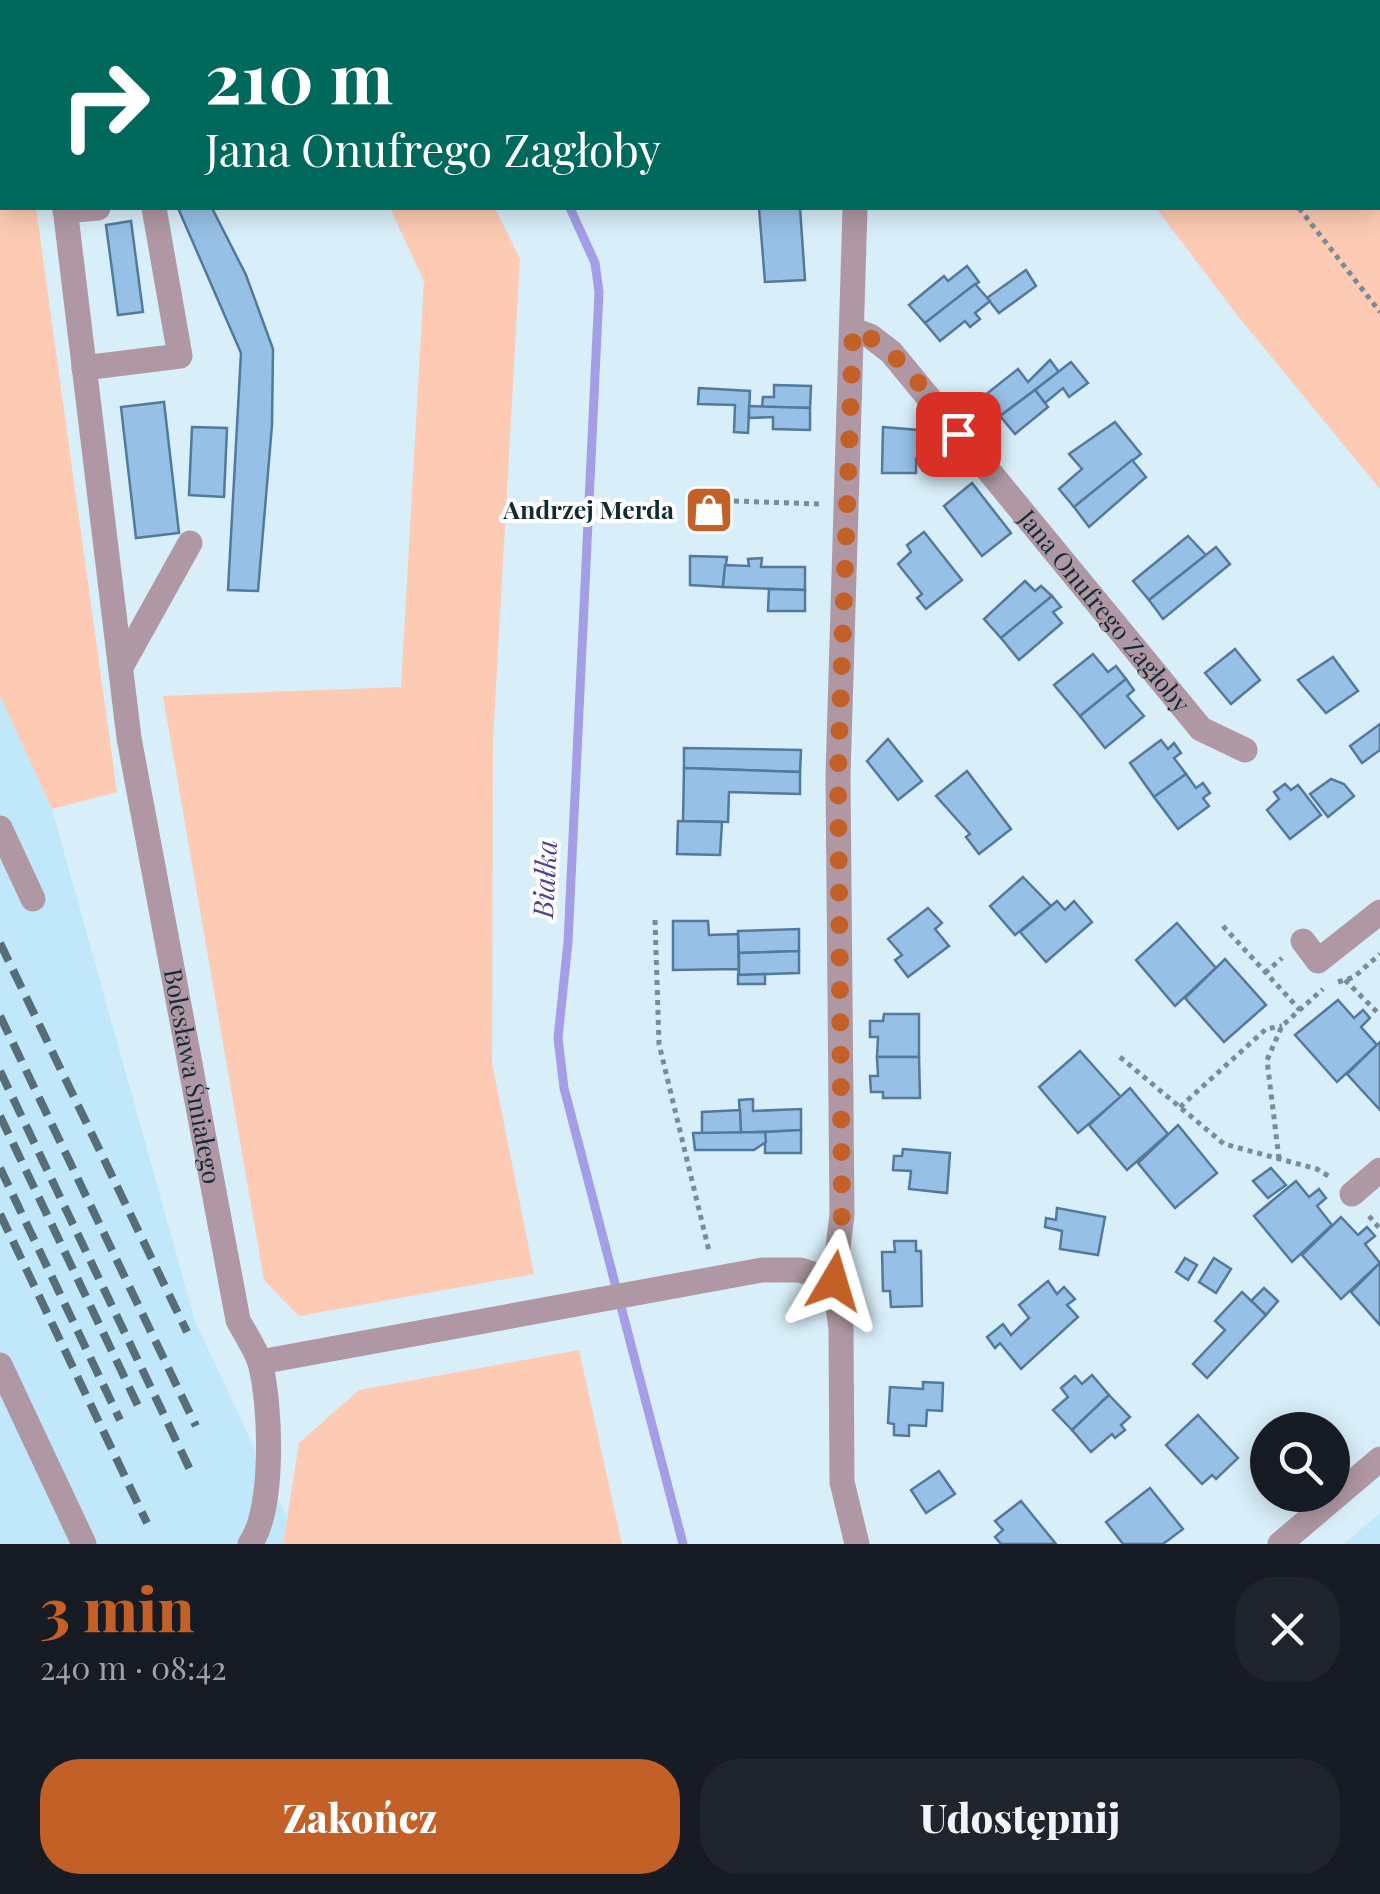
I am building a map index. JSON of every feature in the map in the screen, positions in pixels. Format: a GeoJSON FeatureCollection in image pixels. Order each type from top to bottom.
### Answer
{"type":"FeatureCollection","features":[{"type":"Feature","properties":{"kind":"street","name":"Bolesława Śmiałego"},"geometry":{"type":"LineString","coordinates":[[65,210],[130,738],[238,1320],[260,1362]]}},
{"type":"Feature","properties":{"kind":"street"},"geometry":{"type":"LineString","coordinates":[[84,368],[180,356],[154,210]]}},
{"type":"Feature","properties":{"kind":"street"},"geometry":{"type":"LineString","coordinates":[[855,210],[838,776],[842,1214],[834,1281],[841,1328],[842,1482],[857,1544]]}},
{"type":"Feature","properties":{"kind":"street","name":"Jana Onufrego Zagłoby"},"geometry":{"type":"LineString","coordinates":[[853,330],[870,336],[891,352],[1201,730],[1246,750]]}},
{"type":"Feature","properties":{"kind":"street"},"geometry":{"type":"LineString","coordinates":[[121,666],[190,543]]}},
{"type":"Feature","properties":{"kind":"street"},"geometry":{"type":"LineString","coordinates":[[0,828],[33,898]]}},
{"type":"Feature","properties":{"kind":"street"},"geometry":{"type":"LineString","coordinates":[[1303,942],[1318,961],[1380,912]]}},
{"type":"Feature","properties":{"kind":"street"},"geometry":{"type":"LineString","coordinates":[[1352,1194],[1380,1170]]}},
{"type":"Feature","properties":{"kind":"street"},"geometry":{"type":"LineString","coordinates":[[250,1544],[256,1536],[268,1478],[260,1362],[762,1270],[800,1270],[834,1281]]}},
{"type":"Feature","properties":{"kind":"street"},"geometry":{"type":"LineString","coordinates":[[0,1365],[84,1544]]}},
{"type":"Feature","properties":{"kind":"street"},"geometry":{"type":"LineString","coordinates":[[1280,1544],[1380,1459]]}},
{"type":"Feature","properties":{"kind":"path"},"geometry":{"type":"LineString","coordinates":[[1302,210],[1380,312]]}},
{"type":"Feature","properties":{"kind":"path"},"geometry":{"type":"LineString","coordinates":[[734,501],[847,505]]}},
{"type":"Feature","properties":{"kind":"path"},"geometry":{"type":"LineString","coordinates":[[654,920],[658,1044],[703,1212],[714,1278]]}},
{"type":"Feature","properties":{"kind":"path"},"geometry":{"type":"LineString","coordinates":[[1223,926],[1300,1010]]}},
{"type":"Feature","properties":{"kind":"path"},"geometry":{"type":"LineString","coordinates":[[1279,1159],[1267,1060],[1282,1026],[1327,986],[1345,980],[1380,954]]}},
{"type":"Feature","properties":{"kind":"path"},"geometry":{"type":"LineString","coordinates":[[1345,980],[1380,1014]]}},
{"type":"Feature","properties":{"kind":"path"},"geometry":{"type":"LineString","coordinates":[[1180,1108],[1266,1030],[1282,1026]]}},
{"type":"Feature","properties":{"kind":"path"},"geometry":{"type":"LineString","coordinates":[[1120,1057],[1224,1144],[1317,1169],[1352,1194],[1380,1229]]}},
{"type":"Feature","properties":{"kind":"shaded area"},"geometry":{"type":"Polygon","coordinates":[[[0,210],[36,210],[117,792],[52,809],[0,696],[0,210]]]}},
{"type":"Feature","properties":{"kind":"shaded area"},"geometry":{"type":"Polygon","coordinates":[[[391,210],[496,210],[520,259],[493,740],[492,1063],[534,1274],[299,1316],[264,1280],[163,696],[401,687],[424,281],[391,210]]]}},
{"type":"Feature","properties":{"kind":"shaded area"},"geometry":{"type":"Polygon","coordinates":[[[1158,210],[1380,210],[1380,489],[1237,315],[1158,210]]]}},
{"type":"Feature","properties":{"kind":"shaded area"},"geometry":{"type":"Polygon","coordinates":[[[0,696],[52,809],[195,1321],[287,1518],[283,1544],[0,1544],[0,696]]]}},
{"type":"Feature","properties":{"kind":"shaded area"},"geometry":{"type":"Polygon","coordinates":[[[579,1350],[622,1544],[283,1544],[299,1443],[359,1390],[579,1350]]]}},
{"type":"Feature","properties":{"kind":"shaded area"},"geometry":{"type":"Polygon","coordinates":[[[1380,1513],[1380,1544],[1344,1544],[1380,1513]]]}},
{"type":"Feature","properties":{"kind":"building"},"geometry":{"type":"Polygon","coordinates":[[[179,210],[213,210],[246,275],[273,349],[272,425],[258,591],[228,590],[241,353],[179,210]]]}},
{"type":"Feature","properties":{"kind":"building"},"geometry":{"type":"Polygon","coordinates":[[[759,210],[800,210],[805,280],[765,282],[759,210]]]}},
{"type":"Feature","properties":{"kind":"building"},"geometry":{"type":"Polygon","coordinates":[[[131,221],[143,312],[118,315],[106,225],[131,221]]]}},
{"type":"Feature","properties":{"kind":"building"},"geometry":{"type":"Polygon","coordinates":[[[967,266],[979,282],[925,323],[909,305],[944,276],[948,281],[967,266]]]}},
{"type":"Feature","properties":{"kind":"building"},"geometry":{"type":"Polygon","coordinates":[[[1026,270],[1036,286],[999,313],[987,298],[1026,270]]]}},
{"type":"Feature","properties":{"kind":"building"},"geometry":{"type":"Polygon","coordinates":[[[975,284],[990,301],[975,313],[980,319],[970,327],[965,321],[940,341],[925,323],[975,284]]]}},
{"type":"Feature","properties":{"kind":"building"},"geometry":{"type":"Polygon","coordinates":[[[1050,360],[1059,372],[1000,416],[984,396],[1018,369],[1028,382],[1050,360]]]}},
{"type":"Feature","properties":{"kind":"building"},"geometry":{"type":"Polygon","coordinates":[[[1071,362],[1088,383],[1069,397],[1063,388],[1045,403],[1035,390],[1071,362]]]}},
{"type":"Feature","properties":{"kind":"building"},"geometry":{"type":"Polygon","coordinates":[[[774,385],[811,386],[810,408],[762,407],[763,397],[774,397],[774,385]]]}},
{"type":"Feature","properties":{"kind":"building"},"geometry":{"type":"Polygon","coordinates":[[[699,388],[750,391],[748,433],[734,432],[735,405],[698,404],[699,388]]]}},
{"type":"Feature","properties":{"kind":"building"},"geometry":{"type":"Polygon","coordinates":[[[1035,390],[1048,407],[1015,434],[1000,416],[1035,390]]]}},
{"type":"Feature","properties":{"kind":"building"},"geometry":{"type":"Polygon","coordinates":[[[164,402],[179,533],[136,538],[121,407],[164,402]]]}},
{"type":"Feature","properties":{"kind":"building"},"geometry":{"type":"Polygon","coordinates":[[[749,406],[810,408],[810,430],[773,429],[773,417],[749,418],[749,406]]]}},
{"type":"Feature","properties":{"kind":"building"},"geometry":{"type":"Polygon","coordinates":[[[1115,422],[1141,454],[1074,507],[1059,489],[1082,469],[1069,454],[1115,422]]]}},
{"type":"Feature","properties":{"kind":"building"},"geometry":{"type":"Polygon","coordinates":[[[192,427],[227,428],[224,497],[189,495],[192,427]]]}},
{"type":"Feature","properties":{"kind":"building"},"geometry":{"type":"Polygon","coordinates":[[[883,427],[918,430],[917,444],[927,445],[926,460],[916,459],[916,473],[882,473],[883,427]]]}},
{"type":"Feature","properties":{"kind":"building"},"geometry":{"type":"Polygon","coordinates":[[[1132,460],[1146,477],[1089,527],[1074,507],[1132,460]]]}},
{"type":"Feature","properties":{"kind":"building"},"geometry":{"type":"Polygon","coordinates":[[[972,483],[1011,533],[982,556],[944,506],[972,483]]]}},
{"type":"Feature","properties":{"kind":"building","name":"Andrzej Merda"},"geometry":{"type":"Polygon","coordinates":[[[692,495],[727,497],[726,526],[690,524],[692,495]]]}},
{"type":"Feature","properties":{"kind":"building"},"geometry":{"type":"Polygon","coordinates":[[[924,532],[962,580],[926,609],[917,598],[922,594],[898,564],[911,552],[907,545],[924,532]]]}},
{"type":"Feature","properties":{"kind":"building"},"geometry":{"type":"Polygon","coordinates":[[[1188,536],[1206,555],[1149,600],[1133,581],[1188,536]]]}},
{"type":"Feature","properties":{"kind":"building"},"geometry":{"type":"Polygon","coordinates":[[[1216,547],[1230,564],[1163,619],[1149,600],[1216,547]]]}},
{"type":"Feature","properties":{"kind":"building"},"geometry":{"type":"Polygon","coordinates":[[[690,556],[727,557],[723,587],[690,585],[690,556]]]}},
{"type":"Feature","properties":{"kind":"building"},"geometry":{"type":"Polygon","coordinates":[[[762,558],[761,567],[805,567],[805,590],[723,587],[725,565],[749,566],[748,559],[762,558]]]}},
{"type":"Feature","properties":{"kind":"building"},"geometry":{"type":"Polygon","coordinates":[[[1025,581],[1035,591],[1041,586],[1052,596],[1001,638],[984,619],[1025,581]]]}},
{"type":"Feature","properties":{"kind":"building"},"geometry":{"type":"Polygon","coordinates":[[[769,589],[805,590],[805,611],[768,611],[769,589]]]}},
{"type":"Feature","properties":{"kind":"building"},"geometry":{"type":"Polygon","coordinates":[[[1052,596],[1061,607],[1053,612],[1062,623],[1019,660],[1001,638],[1052,596]]]}},
{"type":"Feature","properties":{"kind":"building"},"geometry":{"type":"Polygon","coordinates":[[[1235,649],[1260,680],[1231,704],[1205,673],[1235,649]]]}},
{"type":"Feature","properties":{"kind":"building"},"geometry":{"type":"Polygon","coordinates":[[[1093,654],[1108,672],[1116,666],[1126,679],[1080,716],[1054,685],[1093,654]]]}},
{"type":"Feature","properties":{"kind":"building"},"geometry":{"type":"Polygon","coordinates":[[[1333,657],[1358,691],[1326,713],[1298,680],[1333,657]]]}},
{"type":"Feature","properties":{"kind":"building"},"geometry":{"type":"Polygon","coordinates":[[[1126,679],[1134,690],[1127,696],[1144,716],[1105,748],[1080,716],[1126,679]]]}},
{"type":"Feature","properties":{"kind":"building"},"geometry":{"type":"Polygon","coordinates":[[[1380,724],[1380,750],[1362,763],[1350,746],[1380,724]]]}},
{"type":"Feature","properties":{"kind":"building"},"geometry":{"type":"Polygon","coordinates":[[[888,739],[922,781],[898,800],[867,761],[888,739]]]}},
{"type":"Feature","properties":{"kind":"building"},"geometry":{"type":"Polygon","coordinates":[[[1161,740],[1168,749],[1174,743],[1181,753],[1174,758],[1186,774],[1154,797],[1130,763],[1161,740]]]}},
{"type":"Feature","properties":{"kind":"building"},"geometry":{"type":"Polygon","coordinates":[[[684,748],[801,750],[800,772],[684,768],[684,748]]]}},
{"type":"Feature","properties":{"kind":"building"},"geometry":{"type":"Polygon","coordinates":[[[684,768],[800,772],[800,794],[729,792],[728,822],[683,821],[684,768]]]}},
{"type":"Feature","properties":{"kind":"building"},"geometry":{"type":"Polygon","coordinates":[[[967,771],[1011,829],[979,854],[966,837],[970,834],[936,796],[967,771]]]}},
{"type":"Feature","properties":{"kind":"building"},"geometry":{"type":"Polygon","coordinates":[[[1186,774],[1196,788],[1203,783],[1210,793],[1203,798],[1209,806],[1178,829],[1154,797],[1186,774]]]}},
{"type":"Feature","properties":{"kind":"building"},"geometry":{"type":"Polygon","coordinates":[[[1331,779],[1344,784],[1354,796],[1328,817],[1310,794],[1331,779]]]}},
{"type":"Feature","properties":{"kind":"building"},"geometry":{"type":"Polygon","coordinates":[[[1285,784],[1291,790],[1298,785],[1321,815],[1290,839],[1267,810],[1279,799],[1274,792],[1285,784]]]}},
{"type":"Feature","properties":{"kind":"building"},"geometry":{"type":"Polygon","coordinates":[[[678,821],[722,822],[720,855],[677,854],[678,821]]]}},
{"type":"Feature","properties":{"kind":"building"},"geometry":{"type":"Polygon","coordinates":[[[1023,877],[1051,906],[1015,935],[990,906],[1023,877]]]}},
{"type":"Feature","properties":{"kind":"building"},"geometry":{"type":"Polygon","coordinates":[[[1057,901],[1065,910],[1074,901],[1092,922],[1046,962],[1020,932],[1057,901]]]}},
{"type":"Feature","properties":{"kind":"building"},"geometry":{"type":"Polygon","coordinates":[[[928,908],[942,923],[935,929],[949,946],[908,977],[895,960],[902,955],[888,939],[928,908]]]}},
{"type":"Feature","properties":{"kind":"building"},"geometry":{"type":"Polygon","coordinates":[[[673,921],[708,921],[709,935],[738,934],[739,975],[738,969],[673,970],[673,921]]]}},
{"type":"Feature","properties":{"kind":"building"},"geometry":{"type":"Polygon","coordinates":[[[1177,923],[1216,968],[1175,1006],[1136,960],[1177,923]]]}},
{"type":"Feature","properties":{"kind":"building"},"geometry":{"type":"Polygon","coordinates":[[[799,929],[799,951],[739,953],[738,931],[799,929]]]}},
{"type":"Feature","properties":{"kind":"building"},"geometry":{"type":"Polygon","coordinates":[[[799,951],[799,973],[739,975],[739,953],[799,951]]]}},
{"type":"Feature","properties":{"kind":"building"},"geometry":{"type":"Polygon","coordinates":[[[1225,959],[1266,1005],[1224,1042],[1185,998],[1225,959]]]}},
{"type":"Feature","properties":{"kind":"building"},"geometry":{"type":"Polygon","coordinates":[[[765,974],[765,984],[738,984],[738,975],[765,974]]]}},
{"type":"Feature","properties":{"kind":"building"},"geometry":{"type":"Polygon","coordinates":[[[1338,1000],[1354,1018],[1363,1010],[1370,1018],[1361,1027],[1377,1045],[1337,1082],[1295,1035],[1338,1000]]]}},
{"type":"Feature","properties":{"kind":"building"},"geometry":{"type":"Polygon","coordinates":[[[884,1014],[919,1014],[919,1057],[877,1057],[878,1037],[870,1037],[870,1021],[883,1021],[884,1014]]]}},
{"type":"Feature","properties":{"kind":"building"},"geometry":{"type":"Polygon","coordinates":[[[1380,1042],[1380,1110],[1347,1074],[1380,1042]]]}},
{"type":"Feature","properties":{"kind":"building"},"geometry":{"type":"Polygon","coordinates":[[[1080,1051],[1121,1097],[1078,1133],[1039,1087],[1080,1051]]]}},
{"type":"Feature","properties":{"kind":"building"},"geometry":{"type":"Polygon","coordinates":[[[877,1057],[919,1057],[920,1098],[883,1098],[883,1092],[871,1092],[870,1076],[878,1076],[877,1057]]]}},
{"type":"Feature","properties":{"kind":"building"},"geometry":{"type":"Polygon","coordinates":[[[1130,1088],[1168,1134],[1127,1170],[1089,1125],[1130,1088]]]}},
{"type":"Feature","properties":{"kind":"building"},"geometry":{"type":"Polygon","coordinates":[[[753,1099],[753,1111],[801,1109],[801,1130],[741,1133],[739,1100],[753,1099]]]}},
{"type":"Feature","properties":{"kind":"building"},"geometry":{"type":"Polygon","coordinates":[[[740,1110],[741,1133],[702,1134],[702,1112],[740,1110]]]}},
{"type":"Feature","properties":{"kind":"building"},"geometry":{"type":"Polygon","coordinates":[[[1178,1125],[1217,1173],[1175,1208],[1138,1163],[1178,1125]]]}},
{"type":"Feature","properties":{"kind":"building"},"geometry":{"type":"Polygon","coordinates":[[[801,1130],[801,1153],[765,1153],[765,1132],[801,1130]]]}},
{"type":"Feature","properties":{"kind":"building"},"geometry":{"type":"Polygon","coordinates":[[[765,1132],[766,1142],[754,1150],[695,1150],[693,1133],[765,1132]]]}},
{"type":"Feature","properties":{"kind":"building"},"geometry":{"type":"Polygon","coordinates":[[[903,1149],[950,1153],[947,1193],[909,1189],[911,1171],[893,1170],[894,1156],[902,1156],[903,1149]]]}},
{"type":"Feature","properties":{"kind":"building"},"geometry":{"type":"Polygon","coordinates":[[[1271,1168],[1286,1185],[1268,1198],[1253,1181],[1271,1168]]]}},
{"type":"Feature","properties":{"kind":"building"},"geometry":{"type":"Polygon","coordinates":[[[1296,1181],[1309,1197],[1319,1189],[1326,1198],[1317,1206],[1332,1225],[1292,1262],[1254,1216],[1296,1181]]]}},
{"type":"Feature","properties":{"kind":"building"},"geometry":{"type":"Polygon","coordinates":[[[1057,1208],[1105,1217],[1098,1255],[1060,1249],[1062,1231],[1045,1227],[1046,1218],[1056,1220],[1057,1208]]]}},
{"type":"Feature","properties":{"kind":"building"},"geometry":{"type":"Polygon","coordinates":[[[1341,1217],[1358,1235],[1367,1227],[1375,1236],[1365,1244],[1380,1263],[1341,1299],[1302,1255],[1341,1217]]]}},
{"type":"Feature","properties":{"kind":"building"},"geometry":{"type":"Polygon","coordinates":[[[894,1241],[916,1241],[916,1251],[921,1251],[922,1306],[891,1307],[890,1291],[883,1291],[882,1252],[895,1252],[894,1241]]]}},
{"type":"Feature","properties":{"kind":"building"},"geometry":{"type":"Polygon","coordinates":[[[1185,1258],[1197,1265],[1188,1280],[1176,1272],[1185,1258]]]}},
{"type":"Feature","properties":{"kind":"building"},"geometry":{"type":"Polygon","coordinates":[[[1214,1258],[1231,1269],[1216,1293],[1199,1282],[1214,1258]]]}},
{"type":"Feature","properties":{"kind":"building"},"geometry":{"type":"Polygon","coordinates":[[[1380,1263],[1380,1325],[1351,1292],[1380,1263]]]}},
{"type":"Feature","properties":{"kind":"building"},"geometry":{"type":"Polygon","coordinates":[[[1048,1281],[1057,1294],[1064,1287],[1075,1299],[1067,1305],[1078,1317],[1021,1369],[1000,1343],[995,1348],[987,1337],[1003,1324],[1011,1335],[1029,1318],[1019,1305],[1048,1281]]]}},
{"type":"Feature","properties":{"kind":"building"},"geometry":{"type":"Polygon","coordinates":[[[1264,1288],[1278,1301],[1266,1315],[1251,1301],[1264,1288]]]}},
{"type":"Feature","properties":{"kind":"building"},"geometry":{"type":"Polygon","coordinates":[[[1242,1292],[1266,1315],[1207,1378],[1193,1364],[1225,1330],[1215,1321],[1242,1292]]]}},
{"type":"Feature","properties":{"kind":"building"},"geometry":{"type":"Polygon","coordinates":[[[1092,1375],[1109,1395],[1072,1430],[1053,1410],[1068,1397],[1061,1388],[1075,1376],[1082,1384],[1092,1375]]]}},
{"type":"Feature","properties":{"kind":"building"},"geometry":{"type":"Polygon","coordinates":[[[923,1382],[943,1383],[942,1411],[927,1410],[926,1426],[909,1425],[909,1436],[894,1435],[894,1424],[888,1423],[890,1387],[923,1389],[923,1382]]]}},
{"type":"Feature","properties":{"kind":"building"},"geometry":{"type":"Polygon","coordinates":[[[1109,1395],[1130,1417],[1121,1425],[1125,1430],[1115,1438],[1112,1434],[1091,1452],[1072,1430],[1109,1395]]]}},
{"type":"Feature","properties":{"kind":"building"},"geometry":{"type":"Polygon","coordinates":[[[1198,1415],[1238,1458],[1216,1479],[1212,1475],[1202,1484],[1166,1445],[1198,1415]]]}},
{"type":"Feature","properties":{"kind":"building"},"geometry":{"type":"Polygon","coordinates":[[[939,1471],[955,1494],[926,1513],[911,1490],[939,1471]]]}},
{"type":"Feature","properties":{"kind":"building"},"geometry":{"type":"Polygon","coordinates":[[[1150,1488],[1183,1529],[1163,1544],[1123,1544],[1106,1522],[1150,1488]]]}},
{"type":"Feature","properties":{"kind":"building"},"geometry":{"type":"Polygon","coordinates":[[[1021,1501],[1056,1544],[1001,1544],[995,1537],[1003,1530],[995,1521],[1021,1501]]]}},
{"type":"Feature","properties":{"kind":"waterway","name":"Białka"},"geometry":{"type":"LineString","coordinates":[[571,210],[595,263],[599,292],[568,942],[558,1038],[564,1088],[683,1544]]}},
{"type":"Feature","properties":{"kind":"railway"},"geometry":{"type":"LineString","coordinates":[[0,943],[187,1332]]}},
{"type":"Feature","properties":{"kind":"railway"},"geometry":{"type":"LineString","coordinates":[[0,1016],[196,1426]]}},
{"type":"Feature","properties":{"kind":"railway"},"geometry":{"type":"LineString","coordinates":[[0,1071],[193,1476]]}},
{"type":"Feature","properties":{"kind":"railway"},"geometry":{"type":"LineString","coordinates":[[0,1116],[140,1410]]}},
{"type":"Feature","properties":{"kind":"railway"},"geometry":{"type":"LineString","coordinates":[[0,1168],[120,1420]]}},
{"type":"Feature","properties":{"kind":"railway"},"geometry":{"type":"LineString","coordinates":[[0,1214],[147,1523]]}},
{"type":"Feature","properties":{"kind":"place","name":"Andrzej Merda"},"geometry":{"type":"Point","coordinates":[709,510]}},
{"type":"Feature","properties":{"kind":"route"},"geometry":{"type":"LineString","coordinates":[[834,1281],[842,1214],[840,670],[853,330],[870,336],[891,352],[958,434]]}}]}
